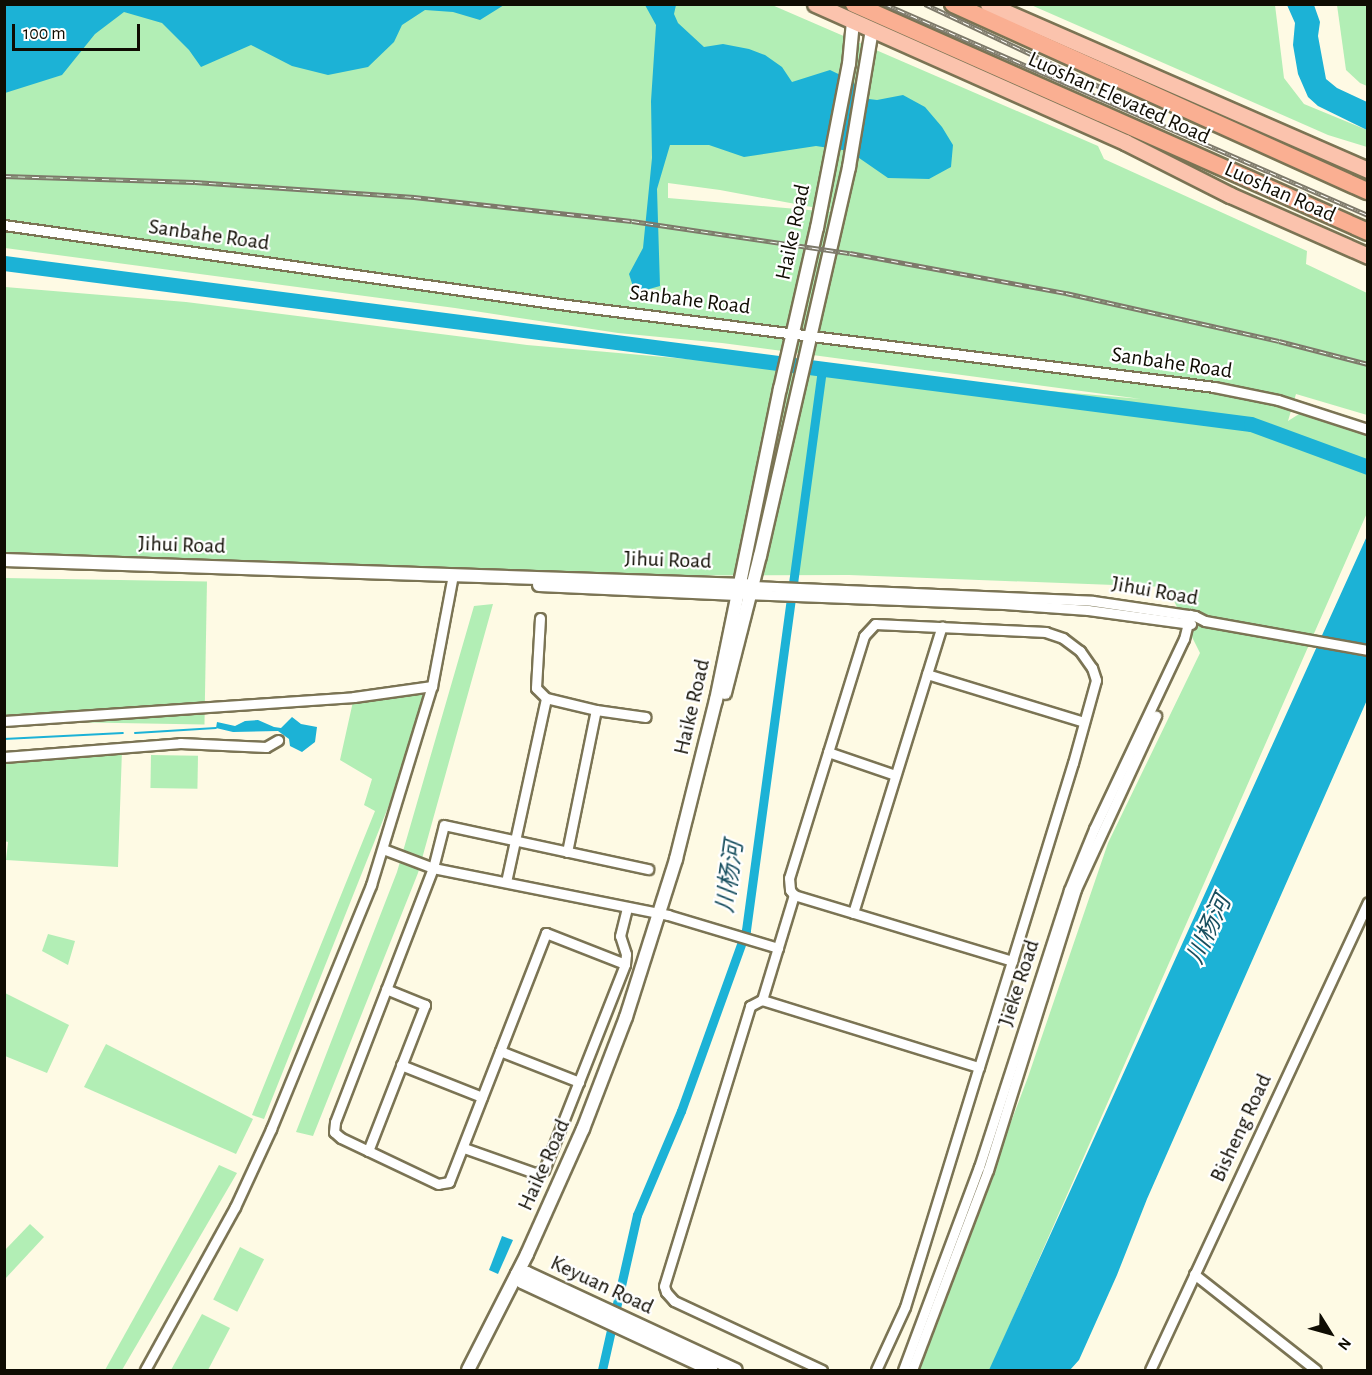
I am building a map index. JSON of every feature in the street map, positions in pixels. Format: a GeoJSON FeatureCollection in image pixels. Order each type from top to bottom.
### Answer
{"type":"FeatureCollection","features":[{"type":"Feature","properties":{"kind":"highway","name":"Luoshan Elevated Road"},"geometry":{"type":"LineString","coordinates":[[854,4],[1115,121],[1200,167],[1368,232]]}},
{"type":"Feature","properties":{"kind":"highway","name":"Luoshan Elevated Road"},"geometry":{"type":"LineString","coordinates":[[953,4],[1295,156],[1368,191]]}},
{"type":"Feature","properties":{"kind":"highway"},"geometry":{"type":"LineString","coordinates":[[1295,156],[1368,184]]}},
{"type":"Feature","properties":{"kind":"highway"},"geometry":{"type":"LineString","coordinates":[[1200,167],[1368,242]]}},
{"type":"Feature","properties":{"kind":"main road","name":"Luoshan Road"},"geometry":{"type":"LineString","coordinates":[[815,4],[1125,142],[1200,167],[1368,256]]}},
{"type":"Feature","properties":{"kind":"main road"},"geometry":{"type":"LineString","coordinates":[[988,4],[1155,79],[1227,107],[1368,170]]}},
{"type":"Feature","properties":{"kind":"street","name":"Haike Road"},"geometry":{"type":"LineString","coordinates":[[664,914],[704,753],[780,389],[817,228],[849,64],[854,22]]}},
{"type":"Feature","properties":{"kind":"street","name":"Haike Road"},"geometry":{"type":"LineString","coordinates":[[477,1371],[609,1085],[664,914],[752,590],[808,337],[849,167],[872,30]]}},
{"type":"Feature","properties":{"kind":"street","name":"Sanbahe Road"},"geometry":{"type":"LineString","coordinates":[[4,225],[792,335],[1214,387],[1278,400],[1368,429]]}},
{"type":"Feature","properties":{"kind":"street","name":"Jihui Road"},"geometry":{"type":"LineString","coordinates":[[4,560],[738,590]]}},
{"type":"Feature","properties":{"kind":"street","name":"Jihui Road"},"geometry":{"type":"LineString","coordinates":[[4,568],[1093,601],[1368,650]]}},
{"type":"Feature","properties":{"kind":"street"},"geometry":{"type":"LineString","coordinates":[[145,1371],[236,1207],[271,1129],[370,885],[432,686],[452,580]]}},
{"type":"Feature","properties":{"kind":"street"},"geometry":{"type":"LineString","coordinates":[[540,618],[536,688],[546,698],[596,710],[646,717]]}},
{"type":"Feature","properties":{"kind":"street","name":"Jieke Road"},"geometry":{"type":"LineString","coordinates":[[903,1371],[980,1167],[1069,890],[1094,829],[1170,672],[1191,620]]}},
{"type":"Feature","properties":{"kind":"street","name":"Jieke Road"},"geometry":{"type":"LineString","coordinates":[[912,1371],[992,1159],[1076,890],[1165,697],[1189,640],[1191,620]]}},
{"type":"Feature","properties":{"kind":"street"},"geometry":{"type":"LineString","coordinates":[[876,1371],[905,1306],[1012,961],[1096,680],[1087,659],[1072,644],[1054,634],[1037,630],[880,623],[870,626],[864,636],[789,878],[790,890],[794,895],[1012,961]]}},
{"type":"Feature","properties":{"kind":"street"},"geometry":{"type":"LineString","coordinates":[[853,913],[942,626]]}},
{"type":"Feature","properties":{"kind":"street"},"geometry":{"type":"LineString","coordinates":[[927,674],[1084,722]]}},
{"type":"Feature","properties":{"kind":"street"},"geometry":{"type":"LineString","coordinates":[[4,721],[354,697],[432,686]]}},
{"type":"Feature","properties":{"kind":"street"},"geometry":{"type":"LineString","coordinates":[[506,882],[546,698]]}},
{"type":"Feature","properties":{"kind":"street"},"geometry":{"type":"LineString","coordinates":[[567,852],[596,710]]}},
{"type":"Feature","properties":{"kind":"street"},"geometry":{"type":"LineString","coordinates":[[4,757],[204,743],[266,747],[278,740]]}},
{"type":"Feature","properties":{"kind":"street"},"geometry":{"type":"LineString","coordinates":[[828,752],[895,775]]}},
{"type":"Feature","properties":{"kind":"street"},"geometry":{"type":"LineString","coordinates":[[625,964],[546,933],[452,1178],[442,1184],[341,1138],[333,1127],[433,868],[444,825],[648,869]]}},
{"type":"Feature","properties":{"kind":"street"},"geometry":{"type":"LineString","coordinates":[[382,849],[433,868],[664,914],[778,948]]}},
{"type":"Feature","properties":{"kind":"street"},"geometry":{"type":"LineString","coordinates":[[762,1000],[794,895]]}},
{"type":"Feature","properties":{"kind":"street","name":"Bisheng Road"},"geometry":{"type":"LineString","coordinates":[[1150,1371],[1368,902]]}},
{"type":"Feature","properties":{"kind":"street"},"geometry":{"type":"LineString","coordinates":[[464,1148],[535,1173],[541,1173],[546,1167],[625,964],[626,954],[620,940],[627,907]]}},
{"type":"Feature","properties":{"kind":"street"},"geometry":{"type":"LineString","coordinates":[[368,1151],[425,1005],[386,989]]}},
{"type":"Feature","properties":{"kind":"street"},"geometry":{"type":"LineString","coordinates":[[822,1371],[674,1301],[664,1286],[747,1012],[756,1001],[762,1000],[979,1067]]}},
{"type":"Feature","properties":{"kind":"street"},"geometry":{"type":"LineString","coordinates":[[500,1051],[579,1082]]}},
{"type":"Feature","properties":{"kind":"street"},"geometry":{"type":"LineString","coordinates":[[401,1065],[482,1097]]}},
{"type":"Feature","properties":{"kind":"street"},"geometry":{"type":"LineString","coordinates":[[1194,1274],[1316,1371]]}},
{"type":"Feature","properties":{"kind":"street","name":"Haike Road"},"geometry":{"type":"LineString","coordinates":[[468,1371],[522,1276]]}},
{"type":"Feature","properties":{"kind":"street","name":"Keyuan Road"},"geometry":{"type":"LineString","coordinates":[[522,1276],[630,1327],[736,1371]]}},
{"type":"Feature","properties":{"kind":"street","name":"Keyuan Road"},"geometry":{"type":"LineString","coordinates":[[630,1327],[712,1371]]}},
{"type":"Feature","properties":{"kind":"green space"},"geometry":{"type":"Polygon","coordinates":[[[5,5],[772,5],[1098,146],[1104,159],[1307,251],[1306,264],[1367,293],[1367,415],[1296,394],[1288,421],[1307,409],[1367,430],[1367,513],[990,1370],[917,1370],[1028,1077],[1108,843],[1200,653],[1167,587],[849,575],[501,576],[5,560],[5,287],[186,302],[527,345],[1141,399],[722,343],[618,333],[455,308],[5,248],[5,5]],[[668,183],[668,198],[844,213],[720,190],[668,183]]]}},
{"type":"Feature","properties":{"kind":"green space"},"geometry":{"type":"Polygon","coordinates":[[[1031,5],[1275,5],[1284,78],[1304,104],[1367,130],[1367,147],[1328,135],[1031,5]]]}},
{"type":"Feature","properties":{"kind":"green space"},"geometry":{"type":"Polygon","coordinates":[[[1337,5],[1367,5],[1367,86],[1360,83],[1346,70],[1337,5]]]}},
{"type":"Feature","properties":{"kind":"green space"},"geometry":{"type":"Polygon","coordinates":[[[4,578],[207,582],[204,725],[4,721],[4,578]]]}},
{"type":"Feature","properties":{"kind":"green space"},"geometry":{"type":"Polygon","coordinates":[[[493,604],[418,873],[313,1136],[296,1132],[397,872],[474,606],[493,604]]]}},
{"type":"Feature","properties":{"kind":"green space"},"geometry":{"type":"Polygon","coordinates":[[[426,692],[389,805],[264,1119],[252,1115],[375,811],[364,805],[372,779],[340,760],[354,697],[426,692]]]}},
{"type":"Feature","properties":{"kind":"green space"},"geometry":{"type":"Polygon","coordinates":[[[122,750],[118,867],[6,860],[8,842],[4,841],[4,757],[122,750]]]}},
{"type":"Feature","properties":{"kind":"green space"},"geometry":{"type":"Polygon","coordinates":[[[151,755],[198,756],[197,789],[150,788],[151,755]]]}},
{"type":"Feature","properties":{"kind":"green space"},"geometry":{"type":"Polygon","coordinates":[[[48,934],[75,941],[68,965],[42,951],[48,934]]]}},
{"type":"Feature","properties":{"kind":"green space"},"geometry":{"type":"Polygon","coordinates":[[[5,993],[69,1025],[47,1073],[5,1056],[5,993]]]}},
{"type":"Feature","properties":{"kind":"green space"},"geometry":{"type":"Polygon","coordinates":[[[106,1044],[253,1119],[236,1154],[84,1087],[106,1044]]]}},
{"type":"Feature","properties":{"kind":"green space"},"geometry":{"type":"Polygon","coordinates":[[[219,1165],[237,1173],[122,1370],[105,1370],[219,1165]]]}},
{"type":"Feature","properties":{"kind":"green space"},"geometry":{"type":"Polygon","coordinates":[[[30,1224],[44,1237],[5,1279],[5,1250],[30,1224]]]}},
{"type":"Feature","properties":{"kind":"green space"},"geometry":{"type":"Polygon","coordinates":[[[240,1247],[264,1259],[237,1312],[213,1300],[240,1247]]]}},
{"type":"Feature","properties":{"kind":"green space"},"geometry":{"type":"Polygon","coordinates":[[[202,1314],[230,1328],[208,1370],[171,1370],[202,1314]]]}},
{"type":"Feature","properties":{"kind":"water"},"geometry":{"type":"Polygon","coordinates":[[[5,4],[504,5],[480,20],[453,12],[425,10],[402,25],[394,42],[368,67],[328,75],[292,66],[251,45],[201,67],[189,50],[162,23],[124,12],[95,34],[62,75],[5,93],[5,4]]]}},
{"type":"Feature","properties":{"kind":"water"},"geometry":{"type":"Polygon","coordinates":[[[645,5],[676,5],[674,14],[678,23],[704,47],[723,44],[765,55],[782,67],[792,82],[830,70],[853,81],[861,98],[877,100],[903,95],[925,107],[942,127],[953,145],[951,167],[929,179],[888,178],[849,151],[816,146],[744,157],[709,145],[670,145],[657,189],[660,286],[635,293],[629,274],[643,248],[652,158],[651,101],[656,25],[645,5]]]}},
{"type":"Feature","properties":{"kind":"water"},"geometry":{"type":"Polygon","coordinates":[[[1287,5],[1314,5],[1320,22],[1318,36],[1326,79],[1337,88],[1367,102],[1367,130],[1318,106],[1308,97],[1298,74],[1293,45],[1295,23],[1287,5]]]}},
{"type":"Feature","properties":{"kind":"water"},"geometry":{"type":"Polygon","coordinates":[[[1367,536],[1367,700],[1147,1199],[1117,1275],[1079,1360],[1070,1370],[989,1370],[1367,536]]]}},
{"type":"Feature","properties":{"kind":"water"},"geometry":{"type":"Polygon","coordinates":[[[292,717],[301,724],[317,727],[315,742],[302,752],[290,746],[289,739],[278,731],[233,732],[216,728],[217,722],[235,726],[245,721],[258,720],[281,728],[292,717]]]}},
{"type":"Feature","properties":{"kind":"water"},"geometry":{"type":"Polygon","coordinates":[[[502,1236],[513,1240],[498,1274],[489,1270],[502,1236]]]}},
{"type":"Feature","properties":{"kind":"waterway"},"geometry":{"type":"LineString","coordinates":[[4,263],[1251,424],[1368,467]]}},
{"type":"Feature","properties":{"kind":"waterway","name":"川杨河"},"geometry":{"type":"LineString","coordinates":[[602,1370],[637,1215],[681,1111],[746,930],[822,369]]}},
{"type":"Feature","properties":{"kind":"waterway"},"geometry":{"type":"LineString","coordinates":[[135,733],[216,728]]}},
{"type":"Feature","properties":{"kind":"waterway"},"geometry":{"type":"LineString","coordinates":[[4,739],[123,733]]}},
{"type":"Feature","properties":{"kind":"railway"},"geometry":{"type":"LineString","coordinates":[[885,4],[1368,215]]}},
{"type":"Feature","properties":{"kind":"railway"},"geometry":{"type":"LineString","coordinates":[[925,4],[1160,115]]}},
{"type":"Feature","properties":{"kind":"railway"},"geometry":{"type":"LineString","coordinates":[[4,176],[195,182],[414,197],[632,221],[850,253],[1066,293],[1279,341],[1368,364]]}}]}
